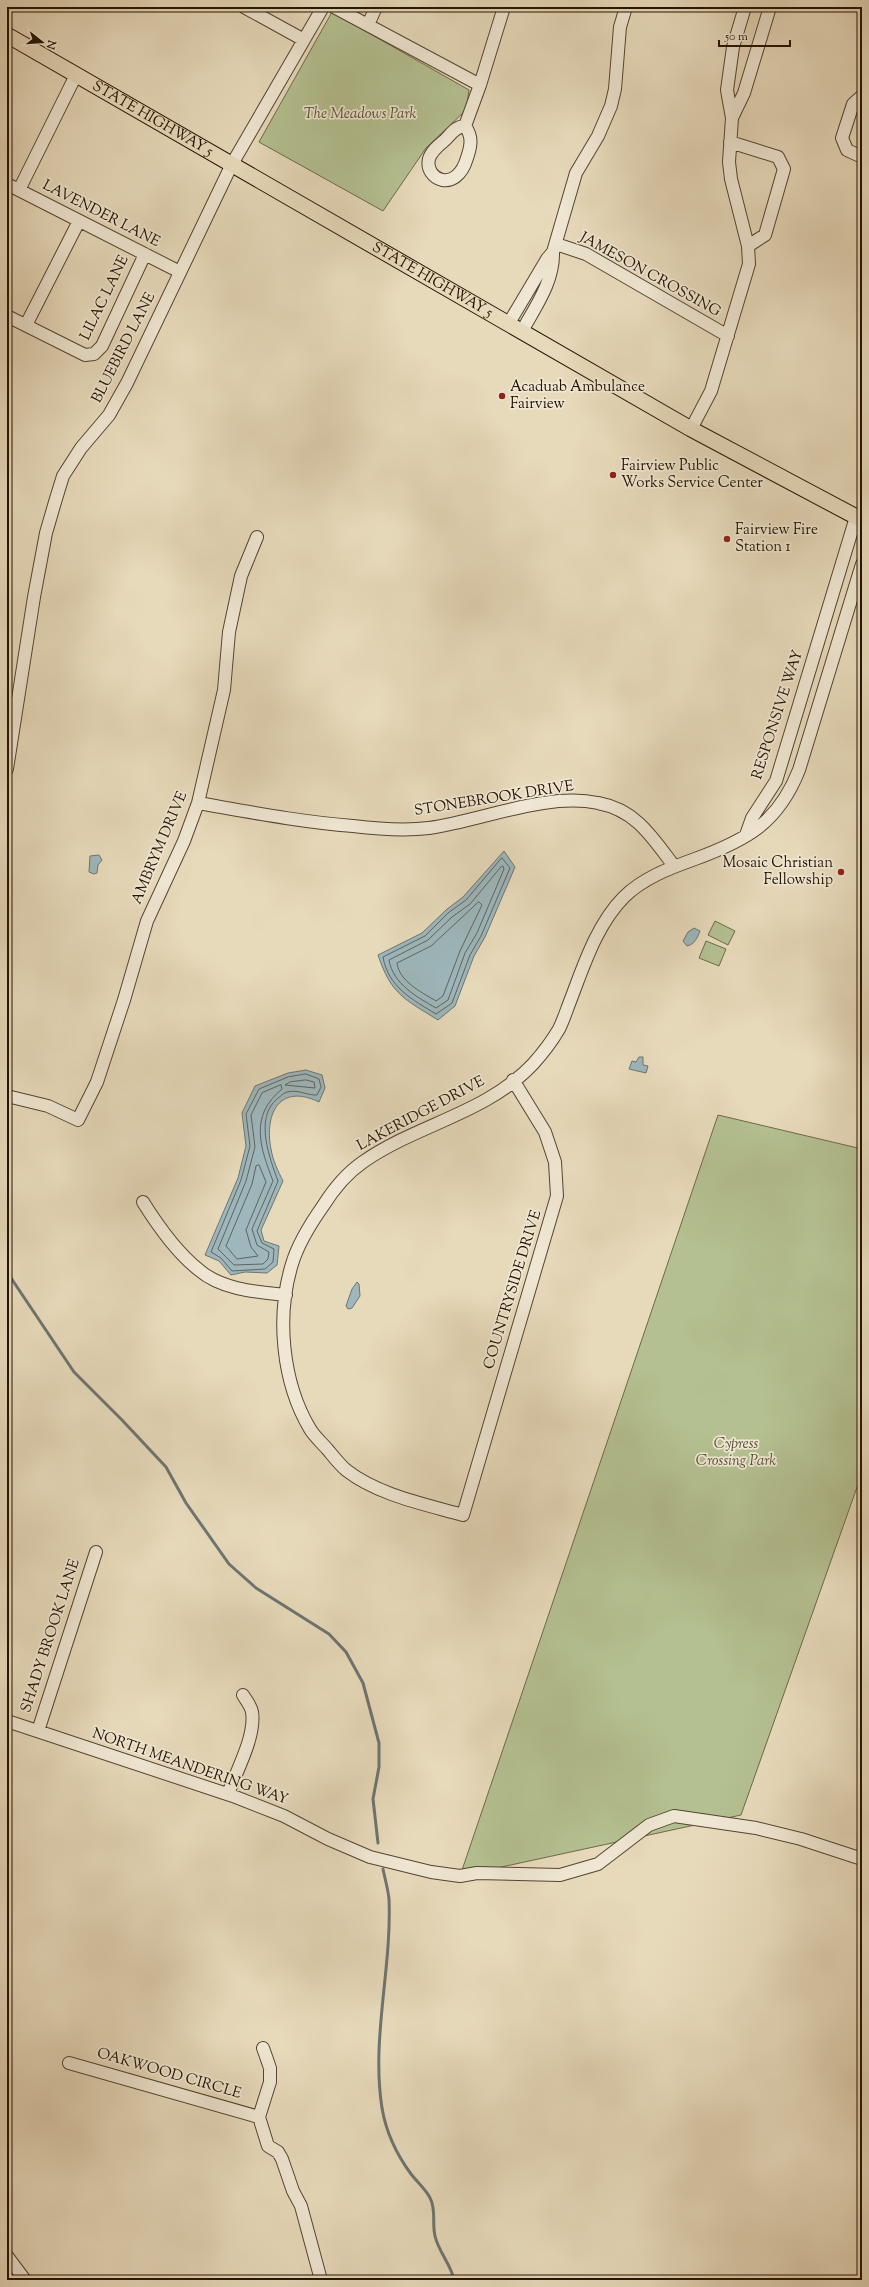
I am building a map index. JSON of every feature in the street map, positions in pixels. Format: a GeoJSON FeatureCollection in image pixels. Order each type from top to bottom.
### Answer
{"type":"FeatureCollection","features":[{"type":"Feature","properties":{"kind":"main road","name":"STATE HIGHWAY 5"},"geometry":{"type":"LineString","coordinates":[[7,35],[691,429],[859,519]]}},
{"type":"Feature","properties":{"kind":"street"},"geometry":{"type":"LineString","coordinates":[[244,7],[304,40]]}},
{"type":"Feature","properties":{"kind":"street","name":"BLUEBIRD LANE"},"geometry":{"type":"LineString","coordinates":[[7,769],[45,540],[63,476],[81,448],[109,415],[232,164],[324,7]]}},
{"type":"Feature","properties":{"kind":"street"},"geometry":{"type":"LineString","coordinates":[[334,7],[480,85]]}},
{"type":"Feature","properties":{"kind":"street"},"geometry":{"type":"LineString","coordinates":[[368,25],[376,7]]}},
{"type":"Feature","properties":{"kind":"street"},"geometry":{"type":"LineString","coordinates":[[465,126],[480,85],[504,7]]}},
{"type":"Feature","properties":{"kind":"street"},"geometry":{"type":"LineString","coordinates":[[516,327],[548,283],[554,262],[554,248],[576,173],[598,136],[611,106],[615,89],[620,27],[626,7]]}},
{"type":"Feature","properties":{"kind":"street"},"geometry":{"type":"LineString","coordinates":[[691,429],[711,391],[746,278],[750,257],[731,179],[730,142],[732,118],[727,90],[733,47],[745,7]]}},
{"type":"Feature","properties":{"kind":"street"},"geometry":{"type":"LineString","coordinates":[[732,118],[744,93],[770,7]]}},
{"type":"Feature","properties":{"kind":"street"},"geometry":{"type":"LineString","coordinates":[[19,190],[76,75]]}},
{"type":"Feature","properties":{"kind":"street"},"geometry":{"type":"LineString","coordinates":[[862,96],[853,104],[842,138],[847,150],[862,157]]}},
{"type":"Feature","properties":{"kind":"street"},"geometry":{"type":"LineString","coordinates":[[730,142],[772,155],[782,162],[784,169],[765,235],[748,246]]}},
{"type":"Feature","properties":{"kind":"street","name":"LAVENDER LANE"},"geometry":{"type":"LineString","coordinates":[[7,184],[180,272]]}},
{"type":"Feature","properties":{"kind":"street"},"geometry":{"type":"LineString","coordinates":[[26,325],[79,221]]}},
{"type":"Feature","properties":{"kind":"street","name":"JAMESON CROSSING"},"geometry":{"type":"LineString","coordinates":[[554,248],[586,254],[728,336]]}},
{"type":"Feature","properties":{"kind":"street","name":"LILAC LANE"},"geometry":{"type":"LineString","coordinates":[[7,316],[84,355],[94,354],[102,346],[145,254]]}},
{"type":"Feature","properties":{"kind":"street","name":"RESPONSIVE WAY"},"geometry":{"type":"LineString","coordinates":[[746,835],[752,818],[776,781],[859,519]]}},
{"type":"Feature","properties":{"kind":"street","name":"AMBRYM DRIVE"},"geometry":{"type":"LineString","coordinates":[[7,1096],[48,1106],[78,1120],[97,1082],[124,1000],[147,921],[184,841],[198,803],[224,690],[228,632],[241,576],[257,537]]}},
{"type":"Feature","properties":{"kind":"street"},"geometry":{"type":"LineString","coordinates":[[746,835],[763,826],[777,811],[790,793],[799,770],[862,564]]}},
{"type":"Feature","properties":{"kind":"street","name":"STONEBROOK DRIVE"},"geometry":{"type":"LineString","coordinates":[[198,803],[315,823],[381,829],[428,828],[548,803],[576,799],[599,803],[621,810],[646,828],[674,866]]}},
{"type":"Feature","properties":{"kind":"street","name":"LAKERIDGE DRIVE"},"geometry":{"type":"LineString","coordinates":[[463,1515],[367,1484],[344,1468],[310,1430],[295,1395],[284,1345],[286,1295],[292,1263],[313,1221],[334,1189],[361,1162],[412,1134],[487,1100],[532,1065],[559,1029],[583,969],[606,918],[624,897],[645,880],[674,866],[726,846],[746,835]]}},
{"type":"Feature","properties":{"kind":"street","name":"COUNTRYSIDE DRIVE"},"geometry":{"type":"LineString","coordinates":[[463,1515],[557,1196],[555,1162],[545,1132],[513,1080]]}},
{"type":"Feature","properties":{"kind":"street"},"geometry":{"type":"LineString","coordinates":[[143,1202],[160,1227],[199,1271],[220,1282],[252,1292],[286,1295]]}},
{"type":"Feature","properties":{"kind":"street","name":"SHADY BROOK LANE"},"geometry":{"type":"LineString","coordinates":[[38,1731],[96,1552]]}},
{"type":"Feature","properties":{"kind":"street"},"geometry":{"type":"LineString","coordinates":[[228,1794],[249,1737],[252,1723],[252,1710],[243,1695]]}},
{"type":"Feature","properties":{"kind":"street","name":"NORTH MEANDERING WAY"},"geometry":{"type":"LineString","coordinates":[[7,1721],[121,1760],[228,1794],[284,1816],[328,1839],[370,1857],[431,1872],[460,1876],[477,1873],[560,1875],[598,1864],[649,1825],[674,1816],[756,1828],[801,1839],[862,1859]]}},
{"type":"Feature","properties":{"kind":"street"},"geometry":{"type":"LineString","coordinates":[[264,2048],[270,2068],[270,2082],[259,2117],[268,2146],[278,2152],[282,2159],[292,2191],[301,2206],[321,2280]]}},
{"type":"Feature","properties":{"kind":"street","name":"OAKWOOD CIRCLE"},"geometry":{"type":"LineString","coordinates":[[69,2063],[259,2117]]}},
{"type":"Feature","properties":{"kind":"street"},"geometry":{"type":"LineString","coordinates":[[7,2256],[25,2280]]}},
{"type":"Feature","properties":{"kind":"green space","name":"The Meadows Park"},"geometry":{"type":"Polygon","coordinates":[[[332,12],[469,90],[466,110],[426,148],[383,211],[259,142],[332,12]]]}},
{"type":"Feature","properties":{"kind":"green space"},"geometry":{"type":"Polygon","coordinates":[[[715,921],[735,931],[728,945],[708,935],[715,921]]]}},
{"type":"Feature","properties":{"kind":"green space"},"geometry":{"type":"Polygon","coordinates":[[[706,941],[726,949],[719,966],[699,958],[706,941]]]}},
{"type":"Feature","properties":{"kind":"green space","name":"Cypress Crossing Park"},"geometry":{"type":"Polygon","coordinates":[[[718,1115],[862,1149],[862,1473],[741,1815],[460,1876],[718,1115]]]}},
{"type":"Feature","properties":{"kind":"water"},"geometry":{"type":"Polygon","coordinates":[[[504,851],[515,867],[485,937],[474,956],[455,1006],[438,1020],[400,994],[388,979],[378,955],[422,933],[446,910],[463,897],[504,851]]]}},
{"type":"Feature","properties":{"kind":"water"},"geometry":{"type":"Polygon","coordinates":[[[99,855],[102,860],[98,865],[97,873],[94,874],[89,872],[90,856],[99,855]]]}},
{"type":"Feature","properties":{"kind":"water"},"geometry":{"type":"Polygon","coordinates":[[[694,928],[700,931],[694,942],[687,946],[683,941],[688,932],[694,928]]]}},
{"type":"Feature","properties":{"kind":"water"},"geometry":{"type":"Polygon","coordinates":[[[639,1057],[643,1057],[643,1065],[648,1066],[646,1073],[629,1069],[632,1061],[636,1062],[639,1057]]]}},
{"type":"Feature","properties":{"kind":"water"},"geometry":{"type":"Polygon","coordinates":[[[306,1070],[322,1075],[325,1088],[319,1102],[305,1097],[294,1096],[285,1099],[278,1105],[273,1113],[270,1124],[269,1136],[272,1153],[283,1181],[261,1230],[264,1241],[279,1246],[277,1265],[267,1273],[245,1272],[231,1275],[219,1261],[205,1255],[238,1178],[246,1146],[242,1113],[255,1086],[288,1073],[306,1070]]]}},
{"type":"Feature","properties":{"kind":"water"},"geometry":{"type":"Polygon","coordinates":[[[357,1282],[359,1284],[360,1296],[352,1308],[348,1309],[346,1306],[352,1289],[357,1282]]]}},
{"type":"Feature","properties":{"kind":"waterway"},"geometry":{"type":"LineString","coordinates":[[7,1272],[74,1372],[166,1467],[186,1503],[229,1564],[256,1588],[329,1634],[346,1652],[363,1683],[379,1743],[379,1767],[373,1799],[378,1843]]}},
{"type":"Feature","properties":{"kind":"waterway"},"geometry":{"type":"LineString","coordinates":[[383,1869],[389,1899],[389,1925],[379,2056],[379,2082],[382,2108],[386,2126],[401,2159],[430,2197],[433,2209],[435,2236],[454,2280]]}},
{"type":"Feature","properties":{"kind":"place","name":"Acaduab Ambulance Fairview"},"geometry":{"type":"Point","coordinates":[502,396]}},
{"type":"Feature","properties":{"kind":"place","name":"Fairview Public Works Service Center"},"geometry":{"type":"Point","coordinates":[613,475]}},
{"type":"Feature","properties":{"kind":"place","name":"Fairview Fire Station 1"},"geometry":{"type":"Point","coordinates":[727,539]}},
{"type":"Feature","properties":{"kind":"place","name":"Mosaic Christian Fellowship"},"geometry":{"type":"Point","coordinates":[841,872]}}]}
